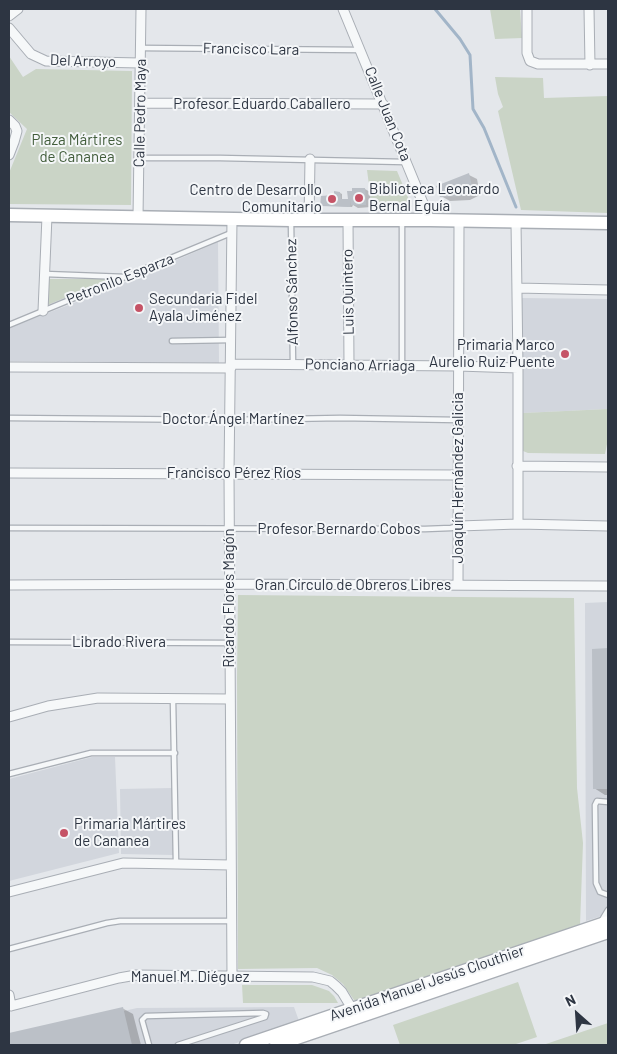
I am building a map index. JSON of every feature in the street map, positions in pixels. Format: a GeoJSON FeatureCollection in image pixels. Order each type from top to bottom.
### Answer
{"type":"FeatureCollection","features":[{"type":"Feature","properties":{"kind":"street"},"geometry":{"type":"LineString","coordinates":[[9,16],[18,9]]}},
{"type":"Feature","properties":{"kind":"street","name":"Calle Pedro Maya"},"geometry":{"type":"LineString","coordinates":[[138,217],[141,9]]}},
{"type":"Feature","properties":{"kind":"street","name":"Calle Juan Cota"},"geometry":{"type":"LineString","coordinates":[[343,9],[430,220]]}},
{"type":"Feature","properties":{"kind":"street"},"geometry":{"type":"LineString","coordinates":[[527,9],[528,53],[530,61],[538,64],[608,64]]}},
{"type":"Feature","properties":{"kind":"street"},"geometry":{"type":"LineString","coordinates":[[588,9],[590,65]]}},
{"type":"Feature","properties":{"kind":"street","name":"Del Arroyo"},"geometry":{"type":"LineString","coordinates":[[9,28],[31,54],[46,61],[140,63]]}},
{"type":"Feature","properties":{"kind":"street","name":"Profesor Eduardo Caballero"},"geometry":{"type":"LineString","coordinates":[[140,103],[383,104]]}},
{"type":"Feature","properties":{"kind":"street"},"geometry":{"type":"LineString","coordinates":[[9,120],[17,131],[9,155]]}},
{"type":"Feature","properties":{"kind":"street"},"geometry":{"type":"LineString","coordinates":[[310,160],[310,220]]}},
{"type":"Feature","properties":{"kind":"street"},"geometry":{"type":"LineString","coordinates":[[9,215],[608,223]]}},
{"type":"Feature","properties":{"kind":"street"},"geometry":{"type":"LineString","coordinates":[[43,311],[47,216]]}},
{"type":"Feature","properties":{"kind":"street","name":"Ricardo Flores Magón"},"geometry":{"type":"LineString","coordinates":[[232,219],[229,473],[232,977]]}},
{"type":"Feature","properties":{"kind":"street","name":"Luis Quintero"},"geometry":{"type":"LineString","coordinates":[[348,220],[349,365]]}},
{"type":"Feature","properties":{"kind":"street","name":"Joaquín Hernández Galicia"},"geometry":{"type":"LineString","coordinates":[[458,221],[458,585]]}},
{"type":"Feature","properties":{"kind":"street"},"geometry":{"type":"LineString","coordinates":[[516,222],[518,524]]}},
{"type":"Feature","properties":{"kind":"street"},"geometry":{"type":"LineString","coordinates":[[517,288],[608,290]]}},
{"type":"Feature","properties":{"kind":"street","name":"Ponciano Arriaga"},"geometry":{"type":"LineString","coordinates":[[9,367],[349,365],[518,368]]}},
{"type":"Feature","properties":{"kind":"street"},"geometry":{"type":"LineString","coordinates":[[517,466],[608,467]]}},
{"type":"Feature","properties":{"kind":"street","name":"Francisco Pérez Ríos"},"geometry":{"type":"LineString","coordinates":[[9,473],[458,475]]}},
{"type":"Feature","properties":{"kind":"street","name":"Profesor Bernardo Cobos"},"geometry":{"type":"LineString","coordinates":[[459,526],[518,524],[608,526]]}},
{"type":"Feature","properties":{"kind":"street","name":"Gran Círculo de Obreros Libres"},"geometry":{"type":"LineString","coordinates":[[9,585],[608,586]]}},
{"type":"Feature","properties":{"kind":"street"},"geometry":{"type":"LineString","coordinates":[[9,717],[48,706],[98,698],[230,699]]}},
{"type":"Feature","properties":{"kind":"street"},"geometry":{"type":"LineString","coordinates":[[9,892],[123,863],[231,865]]}},
{"type":"Feature","properties":{"kind":"street","name":"Avenida Manuel Jesús Clouthier"},"geometry":{"type":"LineString","coordinates":[[246,1045],[354,1013],[590,938],[605,926]]}},
{"type":"Feature","properties":{"kind":"street","name":"Avenida Manuel Jesús Clouthier"},"geometry":{"type":"LineString","coordinates":[[276,1045],[354,1013],[605,926]]}},
{"type":"Feature","properties":{"kind":"street","name":"Manuel M. Diéguez"},"geometry":{"type":"LineString","coordinates":[[10,1007],[119,978],[136,976],[298,976],[322,978],[336,986],[354,1013]]}},
{"type":"Feature","properties":{"kind":"street"},"geometry":{"type":"LineString","coordinates":[[9,995],[10,1007]]}},
{"type":"Feature","properties":{"kind":"lane","name":"Francisco Lara"},"geometry":{"type":"LineString","coordinates":[[141,48],[361,50]]}},
{"type":"Feature","properties":{"kind":"lane"},"geometry":{"type":"LineString","coordinates":[[139,158],[407,162]]}},
{"type":"Feature","properties":{"kind":"lane","name":"Alfonso Sánchez"},"geometry":{"type":"LineString","coordinates":[[291,220],[293,365]]}},
{"type":"Feature","properties":{"kind":"lane"},"geometry":{"type":"LineString","coordinates":[[402,220],[402,366]]}},
{"type":"Feature","properties":{"kind":"lane","name":"Petronilo Esparza"},"geometry":{"type":"LineString","coordinates":[[9,325],[231,233]]}},
{"type":"Feature","properties":{"kind":"lane"},"geometry":{"type":"LineString","coordinates":[[45,274],[128,277]]}},
{"type":"Feature","properties":{"kind":"lane"},"geometry":{"type":"LineString","coordinates":[[172,341],[231,340]]}},
{"type":"Feature","properties":{"kind":"lane","name":"Doctor Ángel Martínez"},"geometry":{"type":"LineString","coordinates":[[9,418],[458,420]]}},
{"type":"Feature","properties":{"kind":"lane","name":"Profesor Bernardo Cobos"},"geometry":{"type":"LineString","coordinates":[[9,528],[426,529],[459,526]]}},
{"type":"Feature","properties":{"kind":"lane","name":"Librado Rivera"},"geometry":{"type":"LineString","coordinates":[[9,642],[230,643]]}},
{"type":"Feature","properties":{"kind":"lane"},"geometry":{"type":"LineString","coordinates":[[173,700],[176,863]]}},
{"type":"Feature","properties":{"kind":"lane"},"geometry":{"type":"LineString","coordinates":[[9,774],[91,753],[175,753]]}},
{"type":"Feature","properties":{"kind":"lane"},"geometry":{"type":"LineString","coordinates":[[608,802],[598,802],[595,804],[596,884],[600,892],[608,895]]}},
{"type":"Feature","properties":{"kind":"lane"},"geometry":{"type":"LineString","coordinates":[[605,926],[608,910]]}},
{"type":"Feature","properties":{"kind":"lane"},"geometry":{"type":"LineString","coordinates":[[9,949],[120,921],[232,921]]}},
{"type":"Feature","properties":{"kind":"lane"},"geometry":{"type":"LineString","coordinates":[[149,1045],[142,1020],[146,1016],[266,1014],[265,1017],[178,1045]]}},
{"type":"Feature","properties":{"kind":"shaded area","name":"Secundaria Fidel Ayala Jiménez"},"geometry":{"type":"Polygon","coordinates":[[[218,242],[219,363],[9,361],[9,328],[110,289],[218,242]]]}},
{"type":"Feature","properties":{"kind":"shaded area","name":"Primaria Marco Aurelio Ruiz Puente"},"geometry":{"type":"Polygon","coordinates":[[[520,298],[608,299],[608,409],[523,413],[520,298]]]}},
{"type":"Feature","properties":{"kind":"shaded area"},"geometry":{"type":"Polygon","coordinates":[[[608,602],[608,914],[586,921],[585,603],[608,602]]]}},
{"type":"Feature","properties":{"kind":"shaded area","name":"Primaria Mártires de Cananea"},"geometry":{"type":"Polygon","coordinates":[[[92,757],[115,757],[119,853],[9,881],[9,779],[92,757]]]}},
{"type":"Feature","properties":{"kind":"shaded area"},"geometry":{"type":"Polygon","coordinates":[[[172,788],[173,855],[121,854],[120,789],[172,788]]]}},
{"type":"Feature","properties":{"kind":"shaded area"},"geometry":{"type":"Polygon","coordinates":[[[294,1007],[299,1021],[231,1045],[9,1045],[9,1037],[137,1008],[294,1007]]]}},
{"type":"Feature","properties":{"kind":"green space"},"geometry":{"type":"Polygon","coordinates":[[[490,9],[520,9],[522,38],[495,39],[490,9]]]}},
{"type":"Feature","properties":{"kind":"green space","name":"Plaza Mártires de Cananea"},"geometry":{"type":"Polygon","coordinates":[[[9,56],[23,77],[36,69],[132,71],[131,205],[9,204],[9,173],[27,129],[9,112],[9,56]]]}},
{"type":"Feature","properties":{"kind":"green space"},"geometry":{"type":"Polygon","coordinates":[[[495,77],[543,78],[544,98],[608,96],[608,213],[521,210],[498,111],[503,107],[495,77]]]}},
{"type":"Feature","properties":{"kind":"green space"},"geometry":{"type":"Polygon","coordinates":[[[367,170],[397,171],[412,207],[372,208],[367,170]]]}},
{"type":"Feature","properties":{"kind":"green space"},"geometry":{"type":"Polygon","coordinates":[[[47,279],[111,279],[45,306],[47,279]]]}},
{"type":"Feature","properties":{"kind":"green space"},"geometry":{"type":"Polygon","coordinates":[[[608,409],[608,439],[605,454],[528,453],[523,451],[523,413],[608,409]]]}},
{"type":"Feature","properties":{"kind":"green space"},"geometry":{"type":"Polygon","coordinates":[[[238,595],[574,598],[577,788],[583,843],[580,925],[358,1001],[354,1000],[343,984],[332,975],[317,968],[238,969],[238,595]]]}},
{"type":"Feature","properties":{"kind":"green space"},"geometry":{"type":"Polygon","coordinates":[[[518,982],[537,1037],[513,1045],[400,1045],[393,1025],[518,982]]]}},
{"type":"Feature","properties":{"kind":"green space"},"geometry":{"type":"Polygon","coordinates":[[[242,985],[312,985],[329,991],[338,1003],[243,1003],[242,985]]]}},
{"type":"Feature","properties":{"kind":"green space"},"geometry":{"type":"Polygon","coordinates":[[[608,1023],[608,1045],[543,1045],[608,1023]]]}},
{"type":"Feature","properties":{"kind":"building"},"geometry":{"type":"Polygon","coordinates":[[[469,173],[473,191],[461,196],[440,197],[436,186],[469,173]]]}},
{"type":"Feature","properties":{"kind":"building"},"geometry":{"type":"Polygon","coordinates":[[[352,188],[365,188],[366,205],[351,205],[351,198],[350,207],[320,206],[321,196],[334,195],[334,191],[340,192],[341,199],[348,199],[347,191],[352,191],[352,188]]]}},
{"type":"Feature","properties":{"kind":"building"},"geometry":{"type":"Polygon","coordinates":[[[608,648],[608,789],[593,789],[592,649],[608,648]]]}},
{"type":"Feature","properties":{"kind":"building"},"geometry":{"type":"Polygon","coordinates":[[[123,1007],[132,1045],[9,1045],[9,1033],[123,1007]]]}},
{"type":"Feature","properties":{"kind":"waterway"},"geometry":{"type":"LineString","coordinates":[[435,9],[460,39],[470,55],[473,109],[484,128],[516,207]]}},
{"type":"Feature","properties":{"kind":"place","name":"Biblioteca Leonardo Bernal Eguía"},"geometry":{"type":"Point","coordinates":[359,198]}},
{"type":"Feature","properties":{"kind":"place","name":"Centro de Desarrollo Comunitario"},"geometry":{"type":"Point","coordinates":[332,199]}},
{"type":"Feature","properties":{"kind":"place","name":"Secundaria Fidel Ayala Jiménez"},"geometry":{"type":"Point","coordinates":[139,308]}},
{"type":"Feature","properties":{"kind":"place","name":"Primaria Marco Aurelio Ruiz Puente"},"geometry":{"type":"Point","coordinates":[565,354]}},
{"type":"Feature","properties":{"kind":"place","name":"Primaria Mártires de Cananea"},"geometry":{"type":"Point","coordinates":[64,833]}}]}
